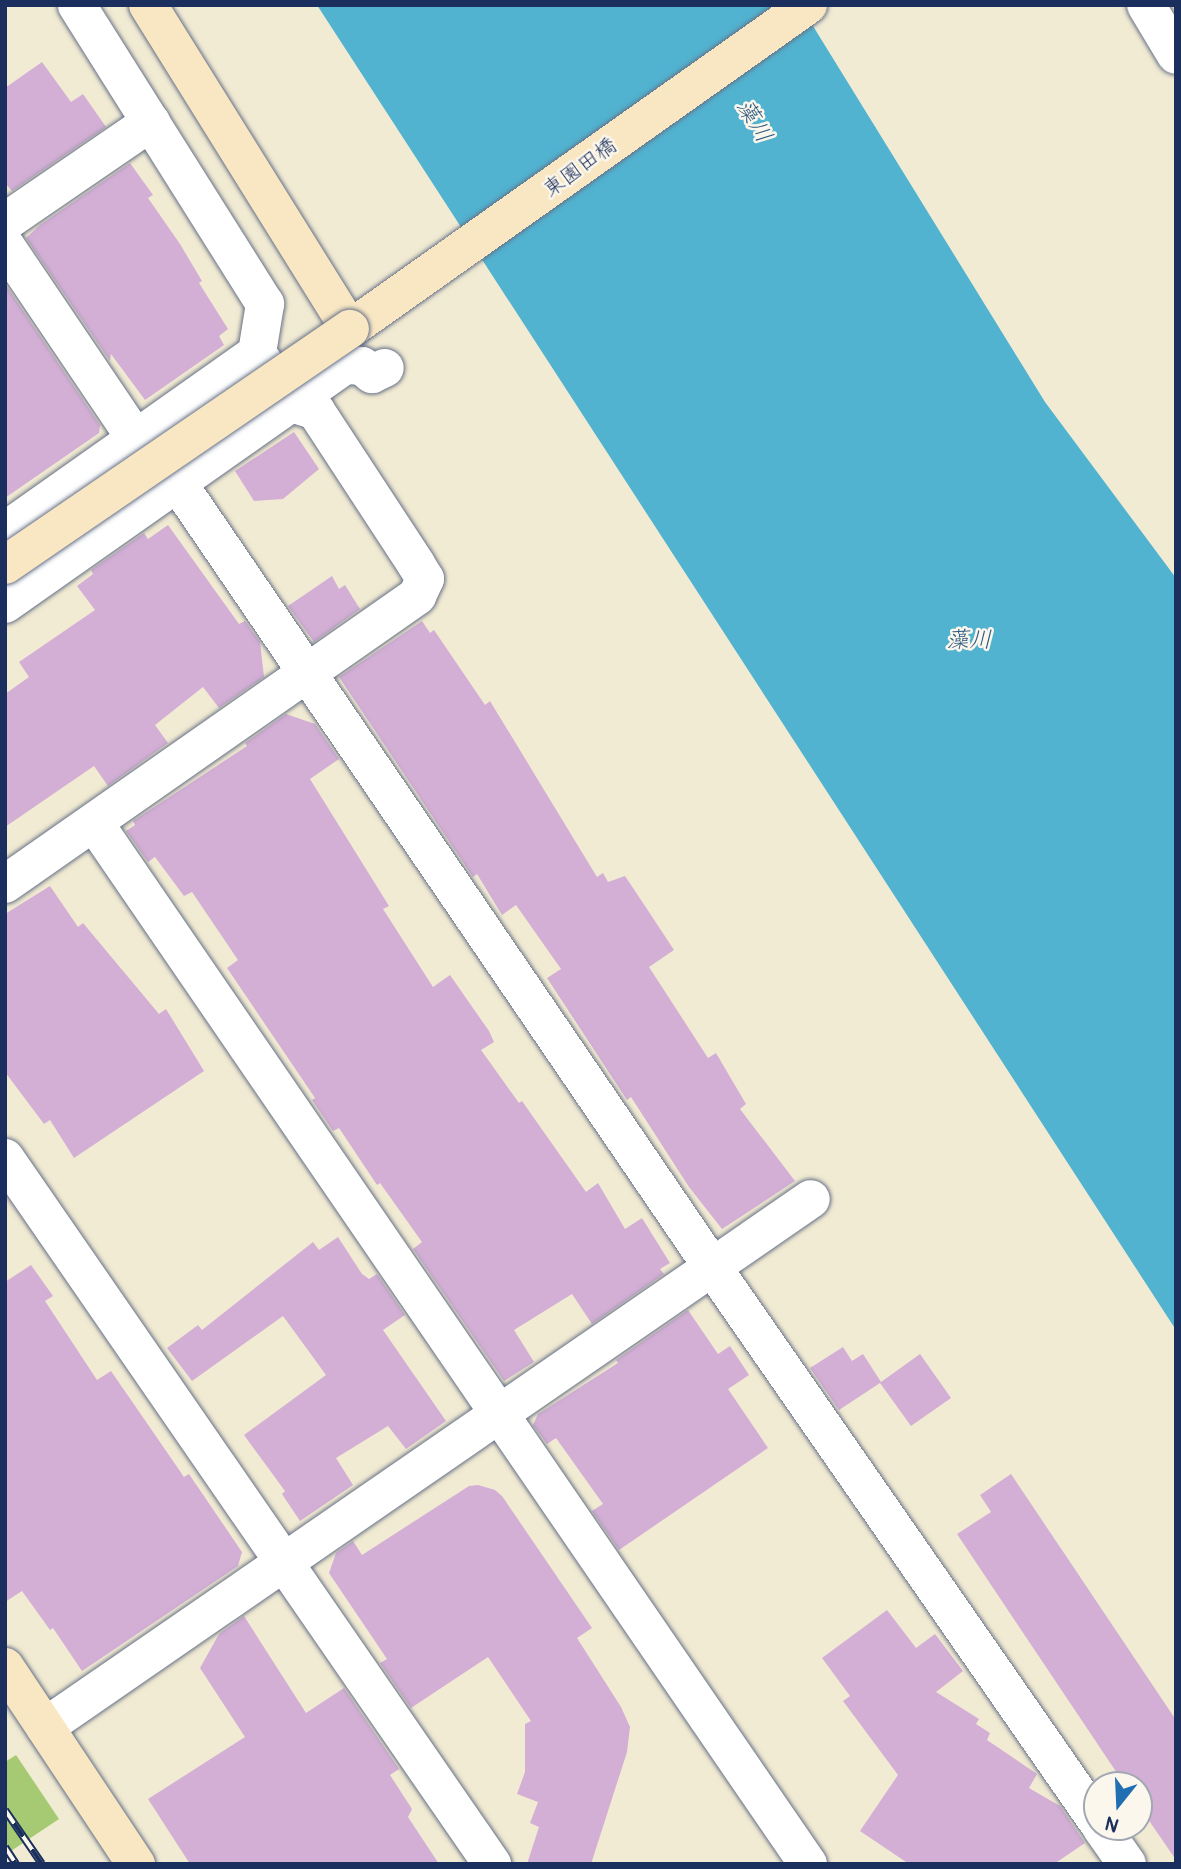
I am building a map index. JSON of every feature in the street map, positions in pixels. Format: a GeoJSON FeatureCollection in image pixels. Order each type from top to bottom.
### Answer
{"type":"FeatureCollection","features":[{"type":"Feature","properties":{"kind":"street"},"geometry":{"type":"LineString","coordinates":[[5,884],[95,824],[417,596],[425,579],[316,411],[292,403],[257,353],[265,304],[77,5]]}},
{"type":"Feature","properties":{"kind":"street"},"geometry":{"type":"LineString","coordinates":[[148,5],[350,329]]}},
{"type":"Feature","properties":{"kind":"street","name":"東園田橋"},"geometry":{"type":"LineString","coordinates":[[5,565],[350,329],[808,5]]}},
{"type":"Feature","properties":{"kind":"street"},"geometry":{"type":"LineString","coordinates":[[1146,5],[1176,55]]}},
{"type":"Feature","properties":{"kind":"street"},"geometry":{"type":"LineString","coordinates":[[5,222],[150,122]]}},
{"type":"Feature","properties":{"kind":"street"},"geometry":{"type":"LineString","coordinates":[[5,246],[136,438],[173,485],[307,673],[713,1268],[1083,1801]]}},
{"type":"Feature","properties":{"kind":"street"},"geometry":{"type":"LineString","coordinates":[[5,531],[257,353]]}},
{"type":"Feature","properties":{"kind":"street"},"geometry":{"type":"LineString","coordinates":[[5,604],[345,365],[362,366],[372,374],[385,368]]}},
{"type":"Feature","properties":{"kind":"street"},"geometry":{"type":"LineString","coordinates":[[95,824],[808,1864]]}},
{"type":"Feature","properties":{"kind":"street"},"geometry":{"type":"LineString","coordinates":[[5,1158],[492,1864]]}},
{"type":"Feature","properties":{"kind":"street"},"geometry":{"type":"LineString","coordinates":[[45,1727],[284,1565],[497,1413],[811,1199]]}},
{"type":"Feature","properties":{"kind":"street"},"geometry":{"type":"LineString","coordinates":[[5,1667],[136,1864]]}},
{"type":"Feature","properties":{"kind":"street"},"geometry":{"type":"LineString","coordinates":[[1111,1841],[1127,1864]]}},
{"type":"Feature","properties":{"kind":"green space"},"geometry":{"type":"Polygon","coordinates":[[[16,1755],[59,1819],[5,1855],[5,1762],[16,1755]]]}},
{"type":"Feature","properties":{"kind":"water","name":"藻川"},"geometry":{"type":"Polygon","coordinates":[[[317,5],[800,5],[1045,402],[1176,578],[1176,1330],[317,5]]]}},
{"type":"Feature","properties":{"kind":"building"},"geometry":{"type":"Polygon","coordinates":[[[42,62],[71,102],[83,94],[106,127],[12,191],[5,183],[5,88],[42,62]]]}},
{"type":"Feature","properties":{"kind":"building"},"geometry":{"type":"Polygon","coordinates":[[[130,163],[153,195],[148,198],[180,244],[202,281],[199,283],[228,329],[219,336],[224,345],[145,400],[111,354],[110,361],[26,238],[40,225],[130,163]]]}},
{"type":"Feature","properties":{"kind":"building"},"geometry":{"type":"Polygon","coordinates":[[[5,284],[100,425],[99,433],[5,498],[5,284]]]}},
{"type":"Feature","properties":{"kind":"building"},"geometry":{"type":"Polygon","coordinates":[[[294,432],[319,469],[283,499],[254,501],[235,471],[294,432]]]}},
{"type":"Feature","properties":{"kind":"building"},"geometry":{"type":"Polygon","coordinates":[[[168,525],[239,624],[245,621],[260,642],[264,677],[219,708],[203,687],[155,725],[168,743],[108,786],[94,766],[5,827],[5,694],[29,677],[19,662],[95,610],[77,586],[93,574],[91,570],[144,533],[148,539],[168,525]]]}},
{"type":"Feature","properties":{"kind":"building"},"geometry":{"type":"Polygon","coordinates":[[[332,576],[339,589],[345,585],[360,609],[314,642],[288,606],[332,576]]]}},
{"type":"Feature","properties":{"kind":"building"},"geometry":{"type":"Polygon","coordinates":[[[422,621],[430,633],[434,630],[485,705],[490,701],[597,877],[603,873],[608,882],[625,876],[647,909],[674,950],[649,967],[708,1058],[716,1053],[746,1104],[740,1109],[795,1181],[722,1229],[689,1187],[631,1097],[627,1100],[547,978],[561,969],[516,905],[502,915],[477,874],[473,877],[339,677],[422,621]]]}},
{"type":"Feature","properties":{"kind":"building"},"geometry":{"type":"Polygon","coordinates":[[[286,714],[315,724],[339,759],[310,779],[389,906],[383,909],[433,987],[450,975],[494,1042],[481,1050],[519,1103],[522,1101],[586,1192],[598,1183],[625,1229],[642,1218],[670,1263],[660,1269],[664,1274],[592,1324],[572,1294],[514,1330],[534,1362],[504,1381],[413,1249],[422,1242],[380,1183],[377,1185],[339,1128],[333,1131],[312,1100],[315,1098],[227,968],[238,960],[192,892],[184,896],[155,857],[148,862],[126,831],[135,825],[133,821],[247,746],[245,743],[286,714]]]}},
{"type":"Feature","properties":{"kind":"building"},"geometry":{"type":"Polygon","coordinates":[[[50,886],[78,927],[83,923],[159,1014],[166,1009],[204,1071],[74,1158],[50,1120],[44,1124],[5,1072],[5,914],[50,886]]]}},
{"type":"Feature","properties":{"kind":"building"},"geometry":{"type":"Polygon","coordinates":[[[338,1237],[362,1274],[369,1279],[377,1274],[405,1315],[383,1330],[446,1421],[406,1449],[388,1426],[336,1458],[353,1485],[300,1521],[282,1494],[285,1491],[244,1435],[326,1375],[283,1316],[192,1381],[167,1348],[198,1325],[202,1330],[313,1242],[319,1250],[338,1237]]]}},
{"type":"Feature","properties":{"kind":"building"},"geometry":{"type":"Polygon","coordinates":[[[31,1265],[53,1296],[45,1301],[97,1380],[111,1371],[184,1477],[189,1474],[242,1552],[238,1566],[82,1671],[53,1628],[50,1630],[22,1591],[5,1602],[5,1282],[31,1265]]]}},
{"type":"Feature","properties":{"kind":"building"},"geometry":{"type":"Polygon","coordinates":[[[688,1310],[718,1354],[730,1346],[749,1375],[728,1389],[768,1448],[619,1550],[592,1511],[603,1504],[556,1438],[547,1444],[533,1425],[538,1414],[618,1363],[616,1360],[688,1310]]]}},
{"type":"Feature","properties":{"kind":"building"},"geometry":{"type":"Polygon","coordinates":[[[843,1347],[852,1361],[863,1354],[881,1382],[920,1354],[951,1398],[911,1426],[880,1383],[839,1410],[810,1368],[843,1347]]]}},
{"type":"Feature","properties":{"kind":"building"},"geometry":{"type":"Polygon","coordinates":[[[1011,1474],[1176,1720],[1176,1860],[1153,1826],[1153,1771],[1116,1771],[957,1534],[991,1512],[980,1495],[1011,1474]]]}},
{"type":"Feature","properties":{"kind":"building"},"geometry":{"type":"Polygon","coordinates":[[[478,1485],[495,1490],[502,1496],[592,1628],[577,1638],[621,1707],[630,1727],[627,1752],[591,1864],[527,1864],[539,1827],[530,1823],[538,1802],[517,1794],[525,1772],[525,1724],[531,1721],[488,1657],[411,1708],[380,1663],[387,1659],[329,1573],[336,1553],[353,1541],[362,1555],[469,1486],[478,1485]]]}},
{"type":"Feature","properties":{"kind":"building"},"geometry":{"type":"Polygon","coordinates":[[[887,1610],[916,1648],[935,1634],[963,1671],[936,1692],[979,1719],[976,1724],[990,1733],[987,1740],[1037,1774],[1029,1788],[1060,1806],[1085,1843],[1054,1864],[909,1864],[860,1831],[898,1775],[843,1701],[850,1696],[822,1658],[887,1610]]]}},
{"type":"Feature","properties":{"kind":"building"},"geometry":{"type":"Polygon","coordinates":[[[244,1616],[306,1713],[344,1688],[399,1769],[390,1775],[412,1809],[408,1817],[439,1864],[190,1864],[148,1799],[245,1737],[200,1668],[219,1634],[244,1616]]]}},
{"type":"Feature","properties":{"kind":"railway"},"geometry":{"type":"LineString","coordinates":[[5,1810],[42,1864]]}},
{"type":"Feature","properties":{"kind":"railway"},"geometry":{"type":"LineString","coordinates":[[5,1847],[16,1864]]}}]}
